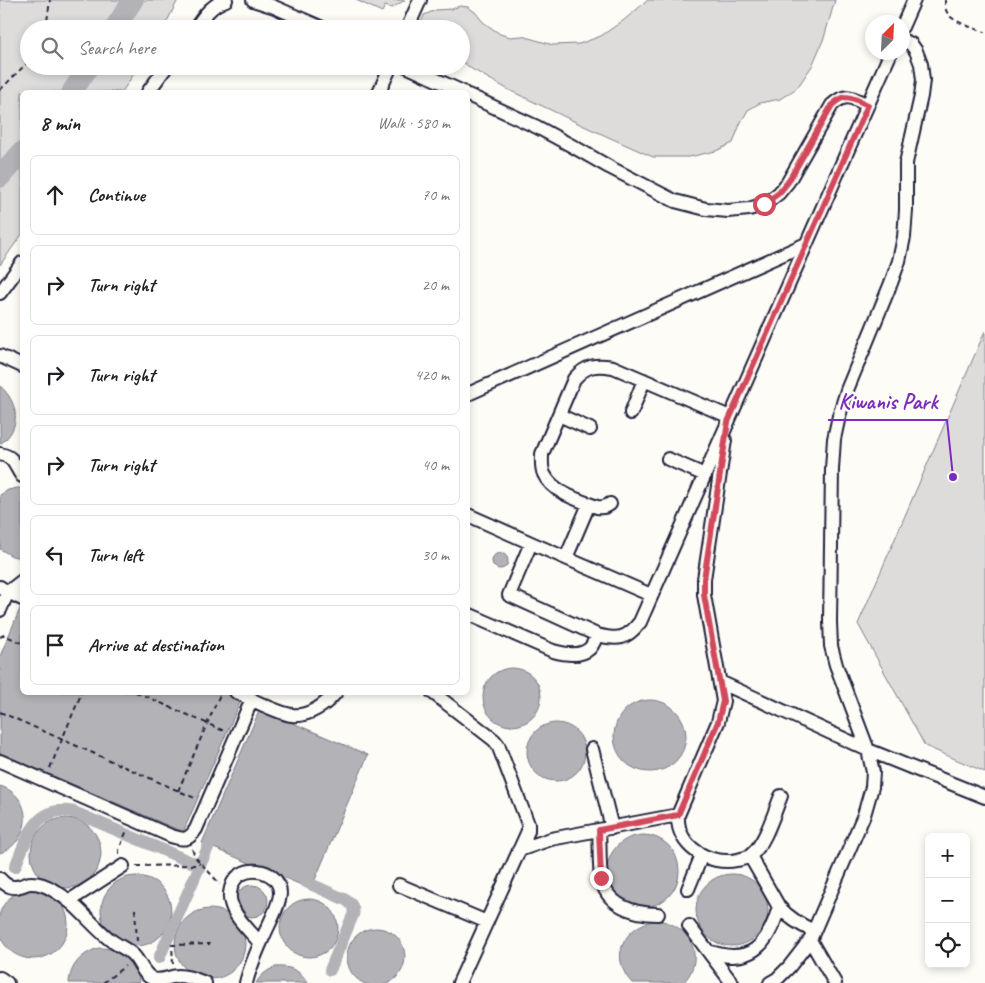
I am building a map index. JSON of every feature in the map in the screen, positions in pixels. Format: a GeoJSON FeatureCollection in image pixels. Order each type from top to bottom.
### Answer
{"type":"FeatureCollection","features":[{"type":"Feature","properties":{"kind":"lane"},"geometry":{"type":"LineString","coordinates":[[201,20],[209,9],[226,0]]}},
{"type":"Feature","properties":{"kind":"lane"},"geometry":{"type":"LineString","coordinates":[[253,0],[304,20]]}},
{"type":"Feature","properties":{"kind":"lane"},"geometry":{"type":"LineString","coordinates":[[411,20],[420,0]]}},
{"type":"Feature","properties":{"kind":"lane"},"geometry":{"type":"LineString","coordinates":[[907,15],[914,0]]}},
{"type":"Feature","properties":{"kind":"lane"},"geometry":{"type":"LineString","coordinates":[[770,983],[789,967],[812,936],[864,815],[872,787],[873,772],[868,750],[836,665],[831,646],[832,469],[834,439],[847,390],[896,269],[904,237],[906,163],[923,80],[921,64],[910,44]]}},
{"type":"Feature","properties":{"kind":"lane"},"geometry":{"type":"LineString","coordinates":[[531,543],[509,595],[598,634],[612,638],[624,637],[633,631],[640,622],[888,60]]}},
{"type":"Feature","properties":{"kind":"lane"},"geometry":{"type":"LineString","coordinates":[[149,90],[160,75]]}},
{"type":"Feature","properties":{"kind":"lane"},"geometry":{"type":"LineString","coordinates":[[380,90],[386,75]]}},
{"type":"Feature","properties":{"kind":"lane"},"geometry":{"type":"LineString","coordinates":[[426,75],[459,90]]}},
{"type":"Feature","properties":{"kind":"lane"},"geometry":{"type":"LineString","coordinates":[[470,96],[537,127],[675,201],[706,209],[728,211],[749,209],[764,204],[779,193],[788,182],[832,105],[840,98],[848,97],[868,105]]}},
{"type":"Feature","properties":{"kind":"lane"},"geometry":{"type":"LineString","coordinates":[[470,393],[806,244]]}},
{"type":"Feature","properties":{"kind":"lane"},"geometry":{"type":"LineString","coordinates":[[0,293],[20,266]]}},
{"type":"Feature","properties":{"kind":"lane"},"geometry":{"type":"LineString","coordinates":[[0,356],[20,365]]}},
{"type":"Feature","properties":{"kind":"lane"},"geometry":{"type":"LineString","coordinates":[[610,504],[602,508],[561,492],[544,475],[542,454],[574,379],[581,371],[592,366],[613,367],[729,420]]}},
{"type":"Feature","properties":{"kind":"lane"},"geometry":{"type":"LineString","coordinates":[[630,413],[644,380]]}},
{"type":"Feature","properties":{"kind":"lane"},"geometry":{"type":"LineString","coordinates":[[559,415],[590,429]]}},
{"type":"Feature","properties":{"kind":"lane"},"geometry":{"type":"LineString","coordinates":[[729,420],[704,579],[704,595],[723,701],[718,722],[678,815],[678,822],[683,837],[695,851],[702,856],[722,861],[732,861],[750,856],[757,850],[781,796]]}},
{"type":"Feature","properties":{"kind":"lane"},"geometry":{"type":"LineString","coordinates":[[0,454],[12,459],[20,473]]}},
{"type":"Feature","properties":{"kind":"lane"},"geometry":{"type":"LineString","coordinates":[[668,459],[705,475]]}},
{"type":"Feature","properties":{"kind":"lane"},"geometry":{"type":"LineString","coordinates":[[566,558],[589,504]]}},
{"type":"Feature","properties":{"kind":"lane"},"geometry":{"type":"LineString","coordinates":[[470,516],[651,595]]}},
{"type":"Feature","properties":{"kind":"lane"},"geometry":{"type":"LineString","coordinates":[[4,590],[20,582]]}},
{"type":"Feature","properties":{"kind":"lane"},"geometry":{"type":"LineString","coordinates":[[4,590],[20,598]]}},
{"type":"Feature","properties":{"kind":"lane"},"geometry":{"type":"LineString","coordinates":[[0,610],[4,590]]}},
{"type":"Feature","properties":{"kind":"lane"},"geometry":{"type":"LineString","coordinates":[[470,615],[553,651],[568,654],[580,653],[589,648],[598,634]]}},
{"type":"Feature","properties":{"kind":"lane"},"geometry":{"type":"LineString","coordinates":[[720,682],[868,750],[985,797]]}},
{"type":"Feature","properties":{"kind":"lane"},"geometry":{"type":"LineString","coordinates":[[243,695],[292,715],[308,713],[319,708],[331,695]]}},
{"type":"Feature","properties":{"kind":"lane"},"geometry":{"type":"LineString","coordinates":[[436,695],[498,745],[528,824],[528,831],[520,850],[459,983]]}},
{"type":"Feature","properties":{"kind":"lane"},"geometry":{"type":"LineString","coordinates":[[0,762],[171,836],[187,839],[192,836],[196,829],[252,699]]}},
{"type":"Feature","properties":{"kind":"lane"},"geometry":{"type":"LineString","coordinates":[[592,749],[612,828]]}},
{"type":"Feature","properties":{"kind":"lane"},"geometry":{"type":"LineString","coordinates":[[520,850],[551,839],[678,815]]}},
{"type":"Feature","properties":{"kind":"lane"},"geometry":{"type":"LineString","coordinates":[[599,830],[601,878],[609,896],[617,904],[627,909],[638,913],[658,914]]}},
{"type":"Feature","properties":{"kind":"lane"},"geometry":{"type":"LineString","coordinates":[[688,890],[702,856]]}},
{"type":"Feature","properties":{"kind":"lane"},"geometry":{"type":"LineString","coordinates":[[750,856],[779,907],[812,936],[835,983]]}},
{"type":"Feature","properties":{"kind":"lane"},"geometry":{"type":"LineString","coordinates":[[70,901],[122,867]]}},
{"type":"Feature","properties":{"kind":"lane"},"geometry":{"type":"LineString","coordinates":[[246,983],[280,894],[278,884],[272,877],[264,872],[254,870],[237,876],[232,883],[230,902],[235,912],[260,943]]}},
{"type":"Feature","properties":{"kind":"lane"},"geometry":{"type":"LineString","coordinates":[[0,879],[12,887],[31,883],[49,887],[70,901],[107,938],[136,958],[147,976],[160,980],[179,976],[188,977],[205,983]]}},
{"type":"Feature","properties":{"kind":"lane"},"geometry":{"type":"LineString","coordinates":[[399,886],[487,922]]}},
{"type":"Feature","properties":{"kind":"lane"},"geometry":{"type":"LineString","coordinates":[[708,951],[732,957],[752,951],[761,945],[768,935],[779,907]]}},
{"type":"Feature","properties":{"kind":"lane"},"geometry":{"type":"LineString","coordinates":[[690,926],[732,983]]}},
{"type":"Feature","properties":{"kind":"lane"},"geometry":{"type":"LineString","coordinates":[[0,978],[7,983]]}},
{"type":"Feature","properties":{"kind":"path"},"geometry":{"type":"LineString","coordinates":[[47,20],[50,0]]}},
{"type":"Feature","properties":{"kind":"path"},"geometry":{"type":"LineString","coordinates":[[944,0],[948,15],[985,32]]}},
{"type":"Feature","properties":{"kind":"path"},"geometry":{"type":"LineString","coordinates":[[0,90],[20,70]]}},
{"type":"Feature","properties":{"kind":"path"},"geometry":{"type":"LineString","coordinates":[[0,637],[4,635],[20,642]]}},
{"type":"Feature","properties":{"kind":"path"},"geometry":{"type":"LineString","coordinates":[[48,773],[81,695]]}},
{"type":"Feature","properties":{"kind":"path"},"geometry":{"type":"LineString","coordinates":[[143,695],[227,732]]}},
{"type":"Feature","properties":{"kind":"path"},"geometry":{"type":"LineString","coordinates":[[178,791],[220,695]]}},
{"type":"Feature","properties":{"kind":"path"},"geometry":{"type":"LineString","coordinates":[[0,712],[197,800]]}},
{"type":"Feature","properties":{"kind":"path"},"geometry":{"type":"LineString","coordinates":[[127,831],[119,850],[122,867],[197,865],[200,863]]}},
{"type":"Feature","properties":{"kind":"path"},"geometry":{"type":"LineString","coordinates":[[196,858],[230,895]]}},
{"type":"Feature","properties":{"kind":"path"},"geometry":{"type":"LineString","coordinates":[[135,909],[137,946]]}},
{"type":"Feature","properties":{"kind":"path"},"geometry":{"type":"LineString","coordinates":[[173,977],[172,945],[210,944]]}},
{"type":"Feature","properties":{"kind":"path"},"geometry":{"type":"LineString","coordinates":[[103,983],[124,966]]}},
{"type":"Feature","properties":{"kind":"shaded area"},"geometry":{"type":"Polygon","coordinates":[[[0,0],[178,0],[168,20],[20,20],[20,75],[133,75],[123,90],[20,90],[20,237],[0,265],[0,0]]]}},
{"type":"Feature","properties":{"kind":"shaded area"},"geometry":{"type":"Polygon","coordinates":[[[356,0],[405,0],[392,8],[385,6],[382,12],[356,0]]]}},
{"type":"Feature","properties":{"kind":"shaded area"},"geometry":{"type":"Polygon","coordinates":[[[648,0],[835,0],[824,38],[812,66],[797,88],[780,99],[760,103],[748,110],[733,143],[716,151],[689,157],[653,157],[509,90],[470,68],[470,20],[422,20],[424,15],[436,10],[460,6],[468,7],[483,22],[500,34],[510,37],[522,36],[553,45],[579,44],[601,36],[648,0]]]}},
{"type":"Feature","properties":{"kind":"shaded area"},"geometry":{"type":"Polygon","coordinates":[[[985,331],[985,772],[925,746],[858,624],[985,331]]]}},
{"type":"Feature","properties":{"kind":"shaded area"},"geometry":{"type":"Polygon","coordinates":[[[0,386],[6,392],[14,407],[15,423],[7,438],[0,444],[0,386]]]}},
{"type":"Feature","properties":{"kind":"shaded area"},"geometry":{"type":"Polygon","coordinates":[[[20,488],[20,558],[12,556],[0,549],[0,495],[8,490],[20,488]]]}},
{"type":"Feature","properties":{"kind":"shaded area"},"geometry":{"type":"Polygon","coordinates":[[[500,553],[506,555],[508,561],[506,567],[500,569],[494,567],[492,561],[494,555],[500,553]]]}},
{"type":"Feature","properties":{"kind":"shaded area"},"geometry":{"type":"Polygon","coordinates":[[[20,609],[20,695],[236,695],[242,698],[183,832],[0,753],[0,656],[20,609]]]}},
{"type":"Feature","properties":{"kind":"shaded area"},"geometry":{"type":"Polygon","coordinates":[[[512,668],[523,670],[536,681],[541,697],[539,708],[528,721],[512,726],[501,724],[488,713],[483,697],[485,686],[496,673],[512,668]]]}},
{"type":"Feature","properties":{"kind":"shaded area"},"geometry":{"type":"Polygon","coordinates":[[[657,700],[676,710],[684,722],[686,736],[684,750],[676,762],[664,770],[643,772],[624,762],[616,750],[614,729],[624,710],[636,702],[657,700]]]}},
{"type":"Feature","properties":{"kind":"shaded area"},"geometry":{"type":"Polygon","coordinates":[[[260,709],[368,755],[314,882],[307,880],[304,886],[202,843],[260,709]]]}},
{"type":"Feature","properties":{"kind":"shaded area"},"geometry":{"type":"Polygon","coordinates":[[[556,723],[567,725],[580,736],[585,752],[583,763],[572,776],[556,781],[545,779],[532,768],[527,752],[529,741],[540,728],[556,723]]]}},
{"type":"Feature","properties":{"kind":"shaded area"},"geometry":{"type":"Polygon","coordinates":[[[0,786],[11,791],[19,799],[24,808],[25,819],[19,839],[11,847],[0,853],[0,786]]]}},
{"type":"Feature","properties":{"kind":"shaded area"},"geometry":{"type":"Polygon","coordinates":[[[66,818],[79,821],[91,828],[98,840],[101,853],[98,866],[91,878],[79,885],[66,888],[53,885],[41,878],[34,866],[31,853],[34,840],[41,828],[53,821],[66,818]]]}},
{"type":"Feature","properties":{"kind":"shaded area"},"geometry":{"type":"Polygon","coordinates":[[[650,835],[669,845],[677,857],[679,871],[677,885],[669,897],[657,905],[636,907],[617,897],[609,885],[607,864],[617,845],[629,837],[650,835]]]}},
{"type":"Feature","properties":{"kind":"shaded area"},"geometry":{"type":"Polygon","coordinates":[[[739,874],[758,884],[766,896],[768,910],[766,924],[758,936],[746,944],[725,946],[706,936],[698,924],[696,903],[706,884],[718,876],[739,874]]]}},
{"type":"Feature","properties":{"kind":"shaded area"},"geometry":{"type":"Polygon","coordinates":[[[136,876],[149,879],[161,886],[168,898],[171,911],[168,924],[161,936],[149,943],[136,946],[123,943],[111,936],[104,924],[101,911],[104,898],[111,886],[123,879],[136,876]]]}},
{"type":"Feature","properties":{"kind":"shaded area"},"geometry":{"type":"Polygon","coordinates":[[[252,885],[258,886],[263,890],[267,895],[267,907],[263,912],[258,916],[252,917],[246,916],[241,912],[237,907],[236,901],[237,895],[241,890],[246,886],[252,885]]]}},
{"type":"Feature","properties":{"kind":"shaded area"},"geometry":{"type":"Polygon","coordinates":[[[26,890],[40,890],[52,895],[58,899],[67,917],[67,931],[62,943],[58,949],[40,958],[26,958],[14,953],[8,949],[-1,931],[-1,917],[4,905],[8,899],[26,890]]]}},
{"type":"Feature","properties":{"kind":"shaded area"},"geometry":{"type":"Polygon","coordinates":[[[309,899],[320,901],[333,912],[338,928],[336,939],[325,952],[309,957],[298,955],[285,944],[280,928],[282,917],[293,904],[309,899]]]}},
{"type":"Feature","properties":{"kind":"shaded area"},"geometry":{"type":"Polygon","coordinates":[[[210,909],[223,912],[235,919],[242,931],[245,944],[242,957],[235,969],[223,976],[210,979],[197,976],[185,969],[178,957],[175,944],[178,931],[185,919],[197,912],[210,909]]]}},
{"type":"Feature","properties":{"kind":"shaded area"},"geometry":{"type":"Polygon","coordinates":[[[657,920],[678,928],[686,935],[691,944],[694,953],[694,963],[683,983],[632,983],[625,973],[621,963],[621,953],[628,935],[645,923],[657,920]]]}},
{"type":"Feature","properties":{"kind":"shaded area"},"geometry":{"type":"Polygon","coordinates":[[[376,928],[392,933],[400,941],[404,951],[404,963],[400,973],[392,981],[384,984],[368,984],[360,981],[352,973],[347,957],[352,941],[360,933],[376,928]]]}},
{"type":"Feature","properties":{"kind":"shaded area"},"geometry":{"type":"Polygon","coordinates":[[[99,948],[114,950],[127,957],[135,968],[139,983],[69,983],[74,965],[87,953],[99,948]]]}},
{"type":"Feature","properties":{"kind":"shaded area"},"geometry":{"type":"Polygon","coordinates":[[[275,967],[285,967],[294,970],[302,975],[308,983],[256,983],[264,974],[275,967]]]}},
{"type":"Feature","properties":{"kind":"waterway"},"geometry":{"type":"LineString","coordinates":[[120,20],[133,0]]}},
{"type":"Feature","properties":{"kind":"waterway"},"geometry":{"type":"LineString","coordinates":[[73,90],[83,75]]}},
{"type":"Feature","properties":{"kind":"waterway"},"geometry":{"type":"LineString","coordinates":[[0,177],[20,154]]}},
{"type":"Feature","properties":{"kind":"waterway"},"geometry":{"type":"LineString","coordinates":[[15,867],[34,826],[50,813],[61,811],[74,812],[191,862],[201,862]]}},
{"type":"Feature","properties":{"kind":"waterway"},"geometry":{"type":"LineString","coordinates":[[159,958],[209,845]]}},
{"type":"Feature","properties":{"kind":"waterway"},"geometry":{"type":"LineString","coordinates":[[306,882],[346,900],[353,908],[354,913],[330,970]]}},
{"type":"Feature","properties":{"kind":"place","name":"Kiwanis Park"},"geometry":{"type":"Point","coordinates":[953,477]}},
{"type":"Feature","properties":{"kind":"route"},"geometry":{"type":"LineString","coordinates":[[601,878],[599,830],[678,815],[718,722],[723,701],[704,595],[704,579],[728,422],[868,105],[848,97],[840,98],[832,105],[788,182],[779,193],[764,204]]}}]}
